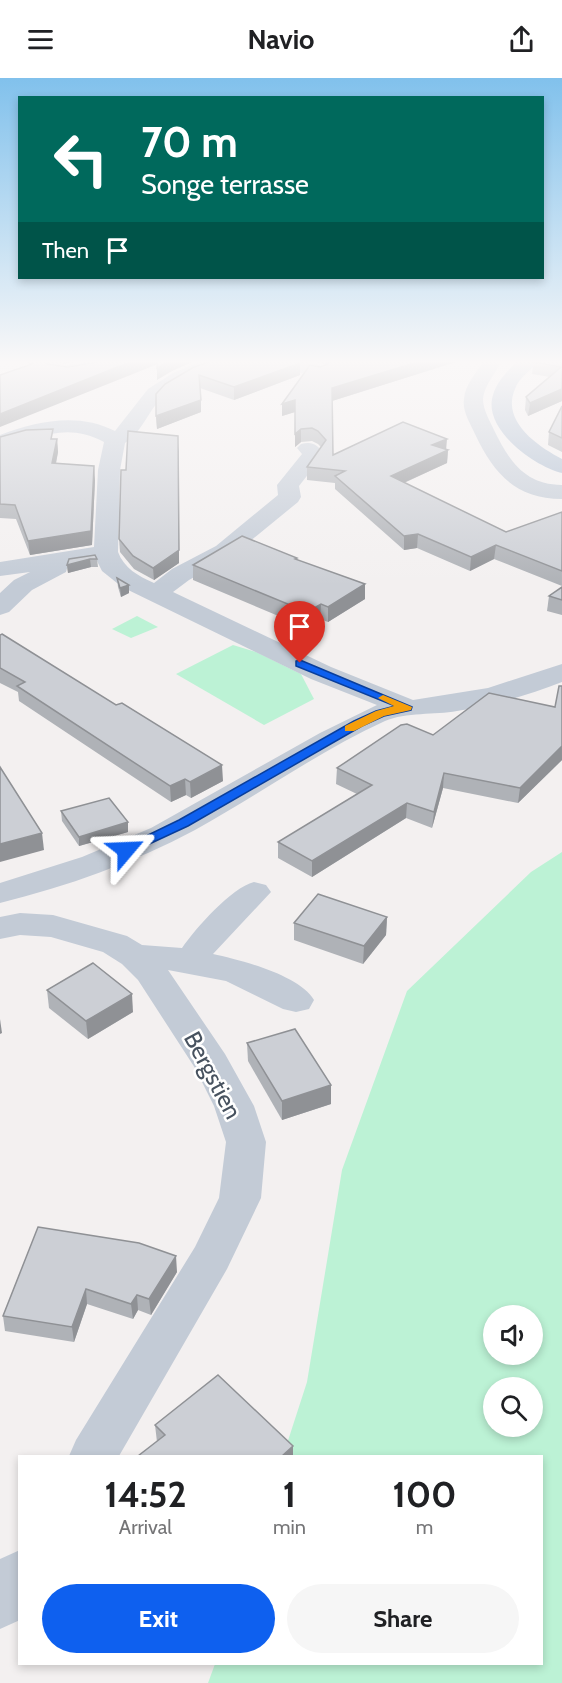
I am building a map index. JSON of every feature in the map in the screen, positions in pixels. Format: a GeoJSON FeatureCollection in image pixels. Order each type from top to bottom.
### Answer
{"type":"FeatureCollection","features":[{"type":"Feature","properties":{"kind":"main road"},"geometry":{"type":"LineString","coordinates":[[517,435],[523,442],[562,467]]}},
{"type":"Feature","properties":{"kind":"street"},"geometry":{"type":"LineString","coordinates":[[0,442],[19,435]]}},
{"type":"Feature","properties":{"kind":"street"},"geometry":{"type":"LineString","coordinates":[[106,435],[115,440]]}},
{"type":"Feature","properties":{"kind":"street"},"geometry":{"type":"LineString","coordinates":[[115,440],[122,435]]}},
{"type":"Feature","properties":{"kind":"street"},"geometry":{"type":"LineString","coordinates":[[486,435],[494,453],[508,473],[523,484],[544,491],[562,492]]}},
{"type":"Feature","properties":{"kind":"street"},"geometry":{"type":"LineString","coordinates":[[115,440],[109,470],[106,552],[111,566],[158,594],[321,673],[407,707]]}},
{"type":"Feature","properties":{"kind":"street"},"geometry":{"type":"LineString","coordinates":[[158,594],[169,581],[224,551],[290,497],[288,485],[313,454],[308,448]]}},
{"type":"Feature","properties":{"kind":"street"},"geometry":{"type":"LineString","coordinates":[[0,569],[106,552]]}},
{"type":"Feature","properties":{"kind":"street"},"geometry":{"type":"LineString","coordinates":[[0,607],[23,585],[80,556]]}},
{"type":"Feature","properties":{"kind":"street"},"geometry":{"type":"LineString","coordinates":[[0,893],[54,880],[183,823],[358,723],[380,713],[407,707],[466,702],[515,691],[562,672]]}},
{"type":"Feature","properties":{"kind":"street"},"geometry":{"type":"LineString","coordinates":[[192,960],[204,942],[254,892]]}},
{"type":"Feature","properties":{"kind":"street","name":"Bergstien"},"geometry":{"type":"LineString","coordinates":[[0,928],[20,924],[53,926],[115,945],[134,956],[151,972],[212,1064],[234,1106],[246,1142],[240,1198],[212,1257],[94,1455]]}},
{"type":"Feature","properties":{"kind":"street"},"geometry":{"type":"LineString","coordinates":[[134,956],[192,960],[270,984],[296,1000]]}},
{"type":"Feature","properties":{"kind":"street"},"geometry":{"type":"LineString","coordinates":[[0,1603],[18,1578]]}},
{"type":"Feature","properties":{"kind":"green space"},"geometry":{"type":"Polygon","coordinates":[[[137,616],[158,627],[131,638],[112,629],[137,616]]]}},
{"type":"Feature","properties":{"kind":"green space"},"geometry":{"type":"Polygon","coordinates":[[[233,645],[256,652],[301,674],[314,699],[264,725],[176,674],[233,645]]]}},
{"type":"Feature","properties":{"kind":"green space"},"geometry":{"type":"Polygon","coordinates":[[[562,852],[562,1683],[208,1683],[215,1665],[543,1665],[543,1455],[283,1455],[307,1382],[342,1170],[407,991],[531,872],[562,852]]]}},
{"type":"Feature","properties":{"kind":"building"},"geometry":{"type":"Polygon","coordinates":[[[52,435],[51,439],[57,439],[52,463],[94,466],[91,531],[28,541],[15,505],[0,504],[0,437],[52,435]]]}},
{"type":"Feature","properties":{"kind":"building"},"geometry":{"type":"Polygon","coordinates":[[[128,435],[178,436],[179,550],[153,568],[133,556],[119,539],[121,470],[126,470],[128,435]]]}},
{"type":"Feature","properties":{"kind":"building"},"geometry":{"type":"Polygon","coordinates":[[[321,435],[333,435],[333,455],[376,435],[436,435],[447,439],[432,445],[448,450],[391,476],[506,532],[562,512],[562,571],[496,545],[471,557],[418,534],[404,536],[335,476],[345,471],[307,467],[326,440],[321,435]]]}},
{"type":"Feature","properties":{"kind":"building"},"geometry":{"type":"Polygon","coordinates":[[[242,536],[297,558],[295,559],[365,584],[328,607],[321,604],[307,612],[193,565],[242,536]]]}},
{"type":"Feature","properties":{"kind":"building"},"geometry":{"type":"Polygon","coordinates":[[[95,555],[97,559],[67,565],[69,559],[95,555]]]}},
{"type":"Feature","properties":{"kind":"building"},"geometry":{"type":"Polygon","coordinates":[[[117,578],[129,585],[120,588],[117,578]]]}},
{"type":"Feature","properties":{"kind":"building"},"geometry":{"type":"Polygon","coordinates":[[[562,587],[562,600],[549,596],[562,587]]]}},
{"type":"Feature","properties":{"kind":"building"},"geometry":{"type":"Polygon","coordinates":[[[2,634],[116,705],[122,703],[222,765],[190,782],[185,779],[170,786],[17,686],[25,682],[0,668],[0,635],[2,634]]]}},
{"type":"Feature","properties":{"kind":"building"},"geometry":{"type":"Polygon","coordinates":[[[559,686],[562,686],[562,746],[520,788],[444,773],[434,812],[407,803],[312,861],[278,842],[372,785],[337,768],[401,725],[407,724],[433,735],[489,693],[555,707],[559,686]]]}},
{"type":"Feature","properties":{"kind":"building"},"geometry":{"type":"Polygon","coordinates":[[[0,767],[42,833],[0,844],[0,767]]]}},
{"type":"Feature","properties":{"kind":"building"},"geometry":{"type":"Polygon","coordinates":[[[109,798],[128,822],[79,837],[61,811],[109,798]]]}},
{"type":"Feature","properties":{"kind":"building"},"geometry":{"type":"Polygon","coordinates":[[[318,894],[387,917],[364,946],[294,923],[318,894]]]}},
{"type":"Feature","properties":{"kind":"building"},"geometry":{"type":"Polygon","coordinates":[[[93,963],[132,994],[86,1021],[47,990],[93,963]]]}},
{"type":"Feature","properties":{"kind":"building"},"geometry":{"type":"Polygon","coordinates":[[[295,1029],[331,1085],[282,1101],[247,1043],[295,1029]]]}},
{"type":"Feature","properties":{"kind":"building"},"geometry":{"type":"Polygon","coordinates":[[[38,1227],[139,1243],[176,1256],[149,1299],[137,1295],[131,1304],[86,1289],[72,1327],[3,1316],[38,1227]]]}},
{"type":"Feature","properties":{"kind":"building"},"geometry":{"type":"Polygon","coordinates":[[[218,1375],[293,1446],[283,1455],[139,1455],[165,1435],[155,1425],[218,1375]]]}},
{"type":"Feature","properties":{"kind":"slow traffic"},"geometry":{"type":"LineString","coordinates":[[349,728],[380,713],[407,707],[383,698]]}},
{"type":"Feature","properties":{"kind":"route"},"geometry":{"type":"LineString","coordinates":[[126,850],[183,823],[358,723],[380,713],[407,707],[300,663]]}}]}
